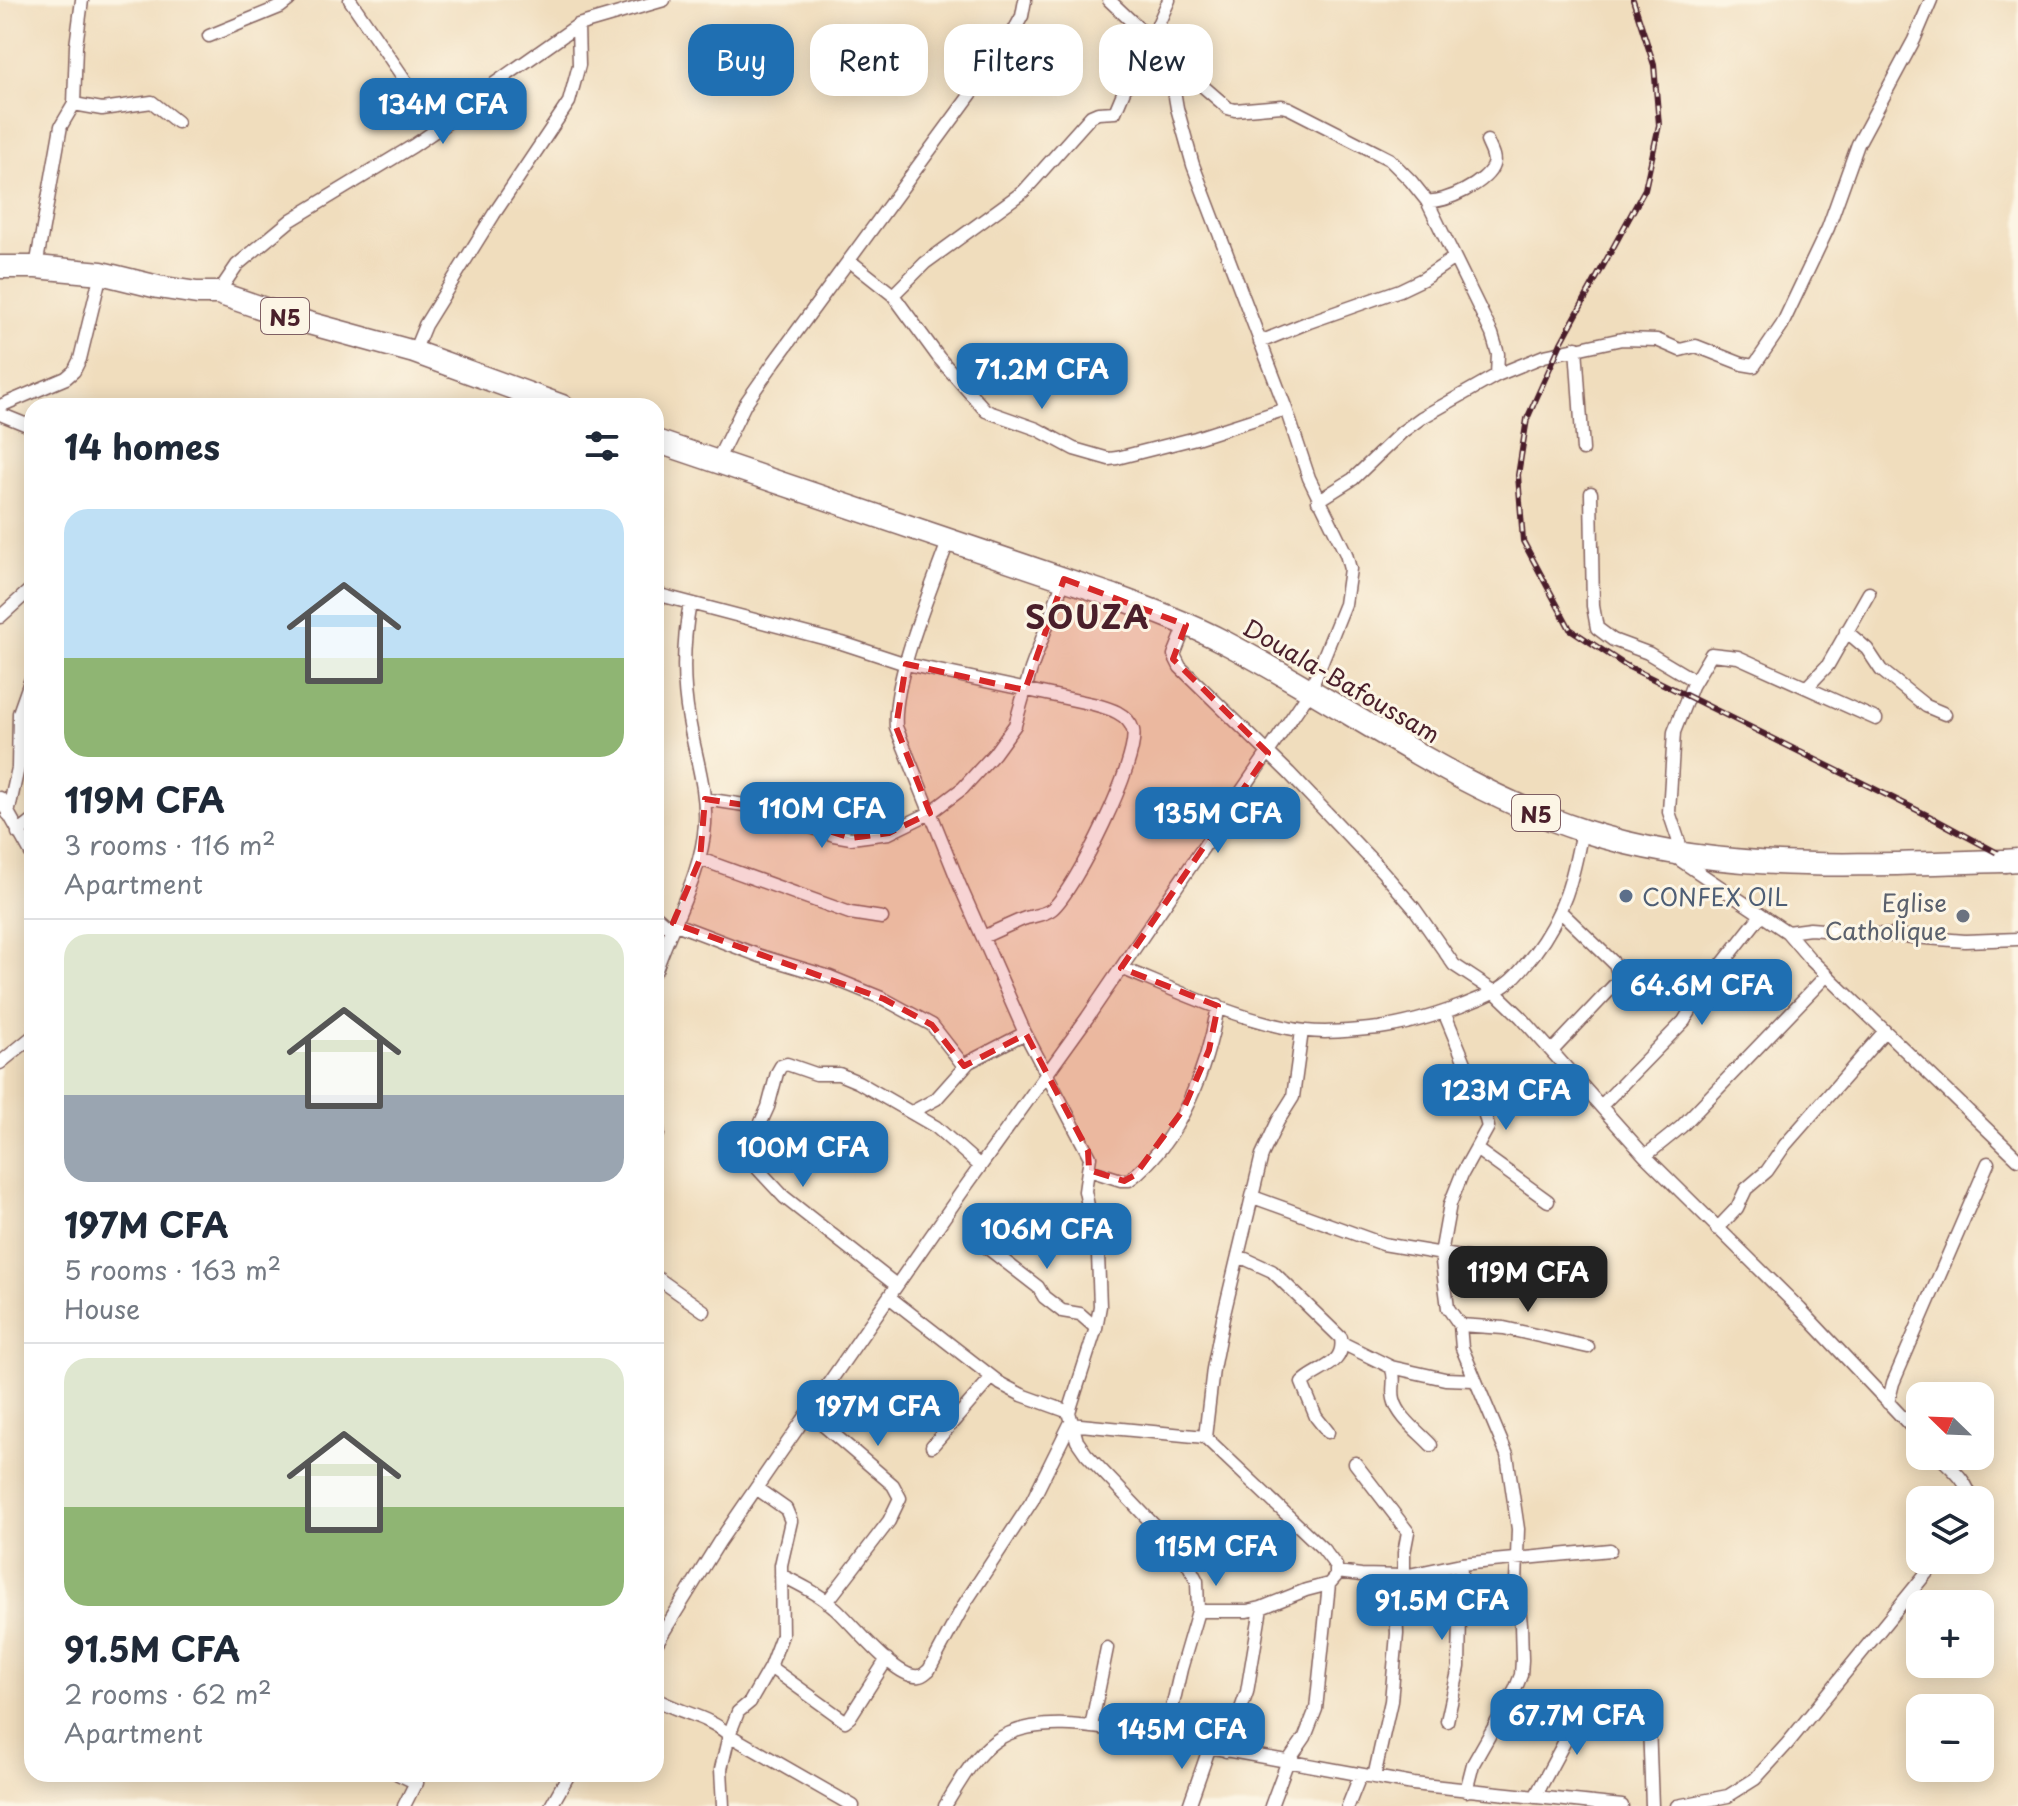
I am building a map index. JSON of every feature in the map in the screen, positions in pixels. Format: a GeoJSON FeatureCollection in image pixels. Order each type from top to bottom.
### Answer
{"type":"FeatureCollection","features":[{"type":"Feature","properties":{"kind":"highway","name":"N5"},"geometry":{"type":"LineString","coordinates":[[0,267],[101,273],[158,287],[218,293],[294,319],[414,352],[540,398]]}},
{"type":"Feature","properties":{"kind":"highway","name":"Douala-Bafoussam"},"geometry":{"type":"LineString","coordinates":[[664,444],[949,539],[1186,625],[1241,651],[1479,787],[1582,830],[1675,853],[1737,862],[1801,864],[2011,860]]}},
{"type":"Feature","properties":{"kind":"street"},"geometry":{"type":"LineString","coordinates":[[36,267],[61,126],[74,104],[76,46],[82,0]]}},
{"type":"Feature","properties":{"kind":"street"},"geometry":{"type":"LineString","coordinates":[[209,36],[280,7],[289,0]]}},
{"type":"Feature","properties":{"kind":"street"},"geometry":{"type":"LineString","coordinates":[[350,0],[438,128]]}},
{"type":"Feature","properties":{"kind":"street"},"geometry":{"type":"LineString","coordinates":[[218,293],[237,265],[291,220],[413,146],[578,25],[632,6],[664,0]]}},
{"type":"Feature","properties":{"kind":"street"},"geometry":{"type":"LineString","coordinates":[[716,463],[745,404],[1004,49],[1022,16],[1025,0]]}},
{"type":"Feature","properties":{"kind":"street"},"geometry":{"type":"LineString","coordinates":[[1109,0],[1134,24]]}},
{"type":"Feature","properties":{"kind":"street"},"geometry":{"type":"LineString","coordinates":[[1158,24],[1169,0]]}},
{"type":"Feature","properties":{"kind":"street"},"geometry":{"type":"LineString","coordinates":[[1318,501],[1353,479],[1421,418],[1497,375],[1576,347],[1645,338],[1680,350],[1696,346],[1754,366],[1782,325],[1828,228],[1858,144],[1914,40],[1931,0]]}},
{"type":"Feature","properties":{"kind":"street"},"geometry":{"type":"LineString","coordinates":[[414,352],[432,312],[569,102],[579,65],[578,25]]}},
{"type":"Feature","properties":{"kind":"street"},"geometry":{"type":"LineString","coordinates":[[1213,95],[1235,110],[1289,108],[1372,149],[1400,169],[1427,201],[1492,334],[1498,354],[1497,375]]}},
{"type":"Feature","properties":{"kind":"street"},"geometry":{"type":"LineString","coordinates":[[893,295],[933,257],[1030,186],[1091,116],[1115,112],[1122,96]]}},
{"type":"Feature","properties":{"kind":"street"},"geometry":{"type":"LineString","coordinates":[[664,1632],[756,1488],[1121,968],[1310,691],[1345,604],[1350,569],[1343,547],[1318,501],[1193,165],[1175,96]]}},
{"type":"Feature","properties":{"kind":"street"},"geometry":{"type":"LineString","coordinates":[[74,104],[102,109],[152,102],[177,122]]}},
{"type":"Feature","properties":{"kind":"street"},"geometry":{"type":"LineString","coordinates":[[1427,201],[1446,200],[1486,176],[1494,158],[1487,141]]}},
{"type":"Feature","properties":{"kind":"street"},"geometry":{"type":"LineString","coordinates":[[1260,342],[1400,290],[1454,258]]}},
{"type":"Feature","properties":{"kind":"street"},"geometry":{"type":"LineString","coordinates":[[850,261],[893,295],[939,358],[986,411],[1037,429],[1074,449],[1117,458],[1196,438],[1286,409]]}},
{"type":"Feature","properties":{"kind":"street"},"geometry":{"type":"LineString","coordinates":[[0,406],[66,378],[74,371],[80,359],[101,273]]}},
{"type":"Feature","properties":{"kind":"street"},"geometry":{"type":"LineString","coordinates":[[1576,347],[1583,450]]}},
{"type":"Feature","properties":{"kind":"street"},"geometry":{"type":"LineString","coordinates":[[0,414],[24,424]]}},
{"type":"Feature","properties":{"kind":"street"},"geometry":{"type":"LineString","coordinates":[[1591,493],[1593,606],[1597,628],[1613,640],[1648,653],[1695,681]]}},
{"type":"Feature","properties":{"kind":"street"},"geometry":{"type":"LineString","coordinates":[[781,1575],[827,1602],[887,1659],[911,1675],[920,1676],[929,1670],[965,1603],[1032,1501],[1070,1418],[1096,1328],[1101,1286],[1085,1191],[1089,1170],[1088,1151],[1025,1033],[896,727],[897,701],[906,664],[949,539]]}},
{"type":"Feature","properties":{"kind":"street"},"geometry":{"type":"LineString","coordinates":[[705,799],[751,806],[851,838],[889,833],[930,813],[963,788],[1000,746],[1018,719],[1025,690],[1064,579]]}},
{"type":"Feature","properties":{"kind":"street"},"geometry":{"type":"LineString","coordinates":[[1807,687],[1828,665],[1869,593]]}},
{"type":"Feature","properties":{"kind":"street"},"geometry":{"type":"LineString","coordinates":[[0,617],[24,595]]}},
{"type":"Feature","properties":{"kind":"street"},"geometry":{"type":"LineString","coordinates":[[664,596],[842,643],[906,664],[1114,710],[1129,722],[1133,731],[1133,747],[1112,804],[1088,853],[1052,909],[983,937]]}},
{"type":"Feature","properties":{"kind":"street"},"geometry":{"type":"LineString","coordinates":[[664,946],[700,859],[705,825],[705,799],[687,701],[685,659],[690,603]]}},
{"type":"Feature","properties":{"kind":"street"},"geometry":{"type":"LineString","coordinates":[[1186,625],[1176,649],[1177,663],[1382,871],[1414,908],[1454,965],[1495,992],[1645,1156],[1800,1309],[1906,1422]]}},
{"type":"Feature","properties":{"kind":"street"},"geometry":{"type":"LineString","coordinates":[[1846,631],[1867,649],[1881,670],[1926,706],[1945,714]]}},
{"type":"Feature","properties":{"kind":"street"},"geometry":{"type":"LineString","coordinates":[[1876,719],[1738,657],[1711,654],[1695,681],[1674,732],[1669,812],[1675,853],[1787,932],[1827,975],[2018,1159]]}},
{"type":"Feature","properties":{"kind":"street"},"geometry":{"type":"LineString","coordinates":[[8,814],[18,768],[19,713],[24,699]]}},
{"type":"Feature","properties":{"kind":"street"},"geometry":{"type":"LineString","coordinates":[[0,798],[24,842]]}},
{"type":"Feature","properties":{"kind":"street"},"geometry":{"type":"LineString","coordinates":[[18,833],[24,828]]}},
{"type":"Feature","properties":{"kind":"street"},"geometry":{"type":"LineString","coordinates":[[1121,968],[1257,1020],[1302,1031],[1399,1025],[1444,1012],[1495,992],[1509,983],[1544,940],[1561,912],[1572,882],[1582,830]]}},
{"type":"Feature","properties":{"kind":"street"},"geometry":{"type":"LineString","coordinates":[[700,859],[850,913],[882,918]]}},
{"type":"Feature","properties":{"kind":"street"},"geometry":{"type":"LineString","coordinates":[[1552,1051],[1620,979],[1615,964],[1561,912]]}},
{"type":"Feature","properties":{"kind":"street"},"geometry":{"type":"LineString","coordinates":[[1601,1106],[1684,1021],[1706,985],[1761,915]]}},
{"type":"Feature","properties":{"kind":"street"},"geometry":{"type":"LineString","coordinates":[[664,921],[760,956],[830,977],[896,1005],[932,1025],[964,1066]]}},
{"type":"Feature","properties":{"kind":"street"},"geometry":{"type":"LineString","coordinates":[[1787,932],[1810,929],[1965,941],[2018,939]]}},
{"type":"Feature","properties":{"kind":"street"},"geometry":{"type":"LineString","coordinates":[[1645,1156],[1700,1108],[1827,975]]}},
{"type":"Feature","properties":{"kind":"street"},"geometry":{"type":"LineString","coordinates":[[1089,1170],[1129,1180],[1165,1141],[1204,1064],[1218,1006]]}},
{"type":"Feature","properties":{"kind":"street"},"geometry":{"type":"LineString","coordinates":[[1444,1012],[1488,1123],[1487,1131],[1462,1174],[1450,1204],[1441,1254],[1448,1308],[1460,1325],[1462,1348],[1507,1455],[1518,1529],[1516,1583],[1521,1624],[1521,1675],[1473,1764],[1466,1791]]}},
{"type":"Feature","properties":{"kind":"street"},"geometry":{"type":"LineString","coordinates":[[1205,1437],[1218,1342],[1269,1139],[1293,1097],[1302,1031]]}},
{"type":"Feature","properties":{"kind":"street"},"geometry":{"type":"LineString","coordinates":[[1717,1229],[1737,1208],[1746,1189],[1767,1171],[1785,1145],[1885,1031]]}},
{"type":"Feature","properties":{"kind":"street"},"geometry":{"type":"LineString","coordinates":[[912,1112],[936,1099],[964,1066],[975,1058],[1025,1033]]}},
{"type":"Feature","properties":{"kind":"street"},"geometry":{"type":"LineString","coordinates":[[2,1058],[24,1043]]}},
{"type":"Feature","properties":{"kind":"street"},"geometry":{"type":"LineString","coordinates":[[896,1285],[784,1197],[757,1168],[752,1142],[768,1107],[781,1066],[787,1064],[816,1074],[839,1074],[912,1112],[955,1142],[980,1166]]}},
{"type":"Feature","properties":{"kind":"street"},"geometry":{"type":"LineString","coordinates":[[1476,1149],[1548,1201]]}},
{"type":"Feature","properties":{"kind":"street"},"geometry":{"type":"LineString","coordinates":[[1888,1403],[1893,1383],[1988,1163]]}},
{"type":"Feature","properties":{"kind":"street"},"geometry":{"type":"LineString","coordinates":[[1253,1197],[1373,1241],[1539,1270]]}},
{"type":"Feature","properties":{"kind":"street"},"geometry":{"type":"LineString","coordinates":[[976,1239],[1038,1287],[1044,1297],[1062,1311],[1080,1314],[1096,1328]]}},
{"type":"Feature","properties":{"kind":"street"},"geometry":{"type":"LineString","coordinates":[[1239,1256],[1266,1267],[1279,1277],[1338,1333],[1342,1343],[1337,1358],[1302,1383],[1316,1417],[1328,1432]]}},
{"type":"Feature","properties":{"kind":"street"},"geometry":{"type":"LineString","coordinates":[[664,1283],[704,1311]]}},
{"type":"Feature","properties":{"kind":"street"},"geometry":{"type":"LineString","coordinates":[[889,1297],[992,1377],[1070,1418],[1205,1437],[1312,1537],[1333,1562],[1337,1572],[1329,1584],[1261,1608],[1198,1611]]}},
{"type":"Feature","properties":{"kind":"street"},"geometry":{"type":"LineString","coordinates":[[1460,1325],[1504,1328],[1588,1347]]}},
{"type":"Feature","properties":{"kind":"street"},"geometry":{"type":"LineString","coordinates":[[1342,1343],[1391,1367],[1445,1379],[1474,1380]]}},
{"type":"Feature","properties":{"kind":"street"},"geometry":{"type":"LineString","coordinates":[[1391,1367],[1396,1375],[1394,1402],[1401,1414],[1431,1445]]}},
{"type":"Feature","properties":{"kind":"street"},"geometry":{"type":"LineString","coordinates":[[932,1446],[992,1377]]}},
{"type":"Feature","properties":{"kind":"street"},"geometry":{"type":"LineString","coordinates":[[1871,1384],[1893,1383]]}},
{"type":"Feature","properties":{"kind":"street"},"geometry":{"type":"LineString","coordinates":[[809,1413],[893,1485],[900,1498],[889,1521],[827,1602]]}},
{"type":"Feature","properties":{"kind":"street"},"geometry":{"type":"LineString","coordinates":[[1070,1418],[1077,1441],[1086,1454],[1188,1564],[1197,1581],[1198,1611],[1165,1739]]}},
{"type":"Feature","properties":{"kind":"street"},"geometry":{"type":"LineString","coordinates":[[1355,1463],[1408,1532],[1400,1576],[1391,1701],[1374,1777]]}},
{"type":"Feature","properties":{"kind":"street"},"geometry":{"type":"LineString","coordinates":[[1952,1470],[1966,1486]]}},
{"type":"Feature","properties":{"kind":"street"},"geometry":{"type":"LineString","coordinates":[[723,1806],[721,1769],[729,1735],[738,1712],[750,1702],[770,1667],[782,1635],[781,1565],[790,1530],[789,1515],[779,1502],[756,1488]]}},
{"type":"Feature","properties":{"kind":"street"},"geometry":{"type":"LineString","coordinates":[[1337,1572],[1400,1576],[1461,1564],[1610,1550]]}},
{"type":"Feature","properties":{"kind":"street"},"geometry":{"type":"LineString","coordinates":[[1447,1721],[1459,1667],[1461,1564]]}},
{"type":"Feature","properties":{"kind":"street"},"geometry":{"type":"LineString","coordinates":[[1677,1806],[1728,1796],[1755,1779],[1806,1722],[1925,1574]]}},
{"type":"Feature","properties":{"kind":"street"},"geometry":{"type":"LineString","coordinates":[[1271,1806],[1287,1763],[1305,1737],[1316,1709],[1329,1584]]}},
{"type":"Feature","properties":{"kind":"street"},"geometry":{"type":"LineString","coordinates":[[1226,1751],[1247,1692],[1261,1608]]}},
{"type":"Feature","properties":{"kind":"street"},"geometry":{"type":"LineString","coordinates":[[1091,1727],[1107,1648]]}},
{"type":"Feature","properties":{"kind":"street"},"geometry":{"type":"LineString","coordinates":[[770,1667],[845,1721],[853,1714],[887,1659]]}},
{"type":"Feature","properties":{"kind":"street"},"geometry":{"type":"LineString","coordinates":[[1535,1797],[1587,1700]]}},
{"type":"Feature","properties":{"kind":"street"},"geometry":{"type":"LineString","coordinates":[[664,1703],[714,1724],[853,1806]]}},
{"type":"Feature","properties":{"kind":"street"},"geometry":{"type":"LineString","coordinates":[[1629,1711],[1649,1724],[1652,1806]]}},
{"type":"Feature","properties":{"kind":"street"},"geometry":{"type":"LineString","coordinates":[[945,1806],[978,1756],[995,1740],[1042,1726],[1091,1727],[1360,1776],[1466,1791],[1622,1806]]}},
{"type":"Feature","properties":{"kind":"street"},"geometry":{"type":"LineString","coordinates":[[1189,1806],[1209,1749]]}},
{"type":"Feature","properties":{"kind":"street"},"geometry":{"type":"LineString","coordinates":[[1348,1806],[1360,1776]]}},
{"type":"Feature","properties":{"kind":"street"},"geometry":{"type":"LineString","coordinates":[[404,1806],[417,1782]]}},
{"type":"Feature","properties":{"kind":"street"},"geometry":{"type":"LineString","coordinates":[[551,1806],[564,1782]]}},
{"type":"Feature","properties":{"kind":"highlighted area"},"geometry":{"type":"Polygon","coordinates":[[[1064,579],[1186,625],[1173,659],[1268,753],[1121,968],[1218,1006],[1209,1050],[1183,1110],[1135,1175],[1124,1181],[1089,1170],[1088,1151],[1026,1034],[964,1066],[932,1025],[884,999],[673,923],[700,859],[705,799],[751,806],[851,838],[889,833],[930,813],[896,727],[906,664],[1025,690],[1064,579]]]}},
{"type":"Feature","properties":{"kind":"railway"},"geometry":{"type":"LineString","coordinates":[[1633,0],[1654,65],[1659,125],[1645,189],[1561,343],[1527,419],[1518,475],[1523,541],[1570,629],[1625,665],[1929,816],[2018,864]]}},
{"type":"Feature","properties":{"kind":"place","name":"CONFEX OIL"},"geometry":{"type":"Point","coordinates":[1626,896]}},
{"type":"Feature","properties":{"kind":"place","name":"Eglise Catholique"},"geometry":{"type":"Point","coordinates":[1963,916]}},
{"type":"Feature","properties":{"kind":"district","name":"SOUZA"},"geometry":{"type":"Point","coordinates":[1088,616]}}]}
